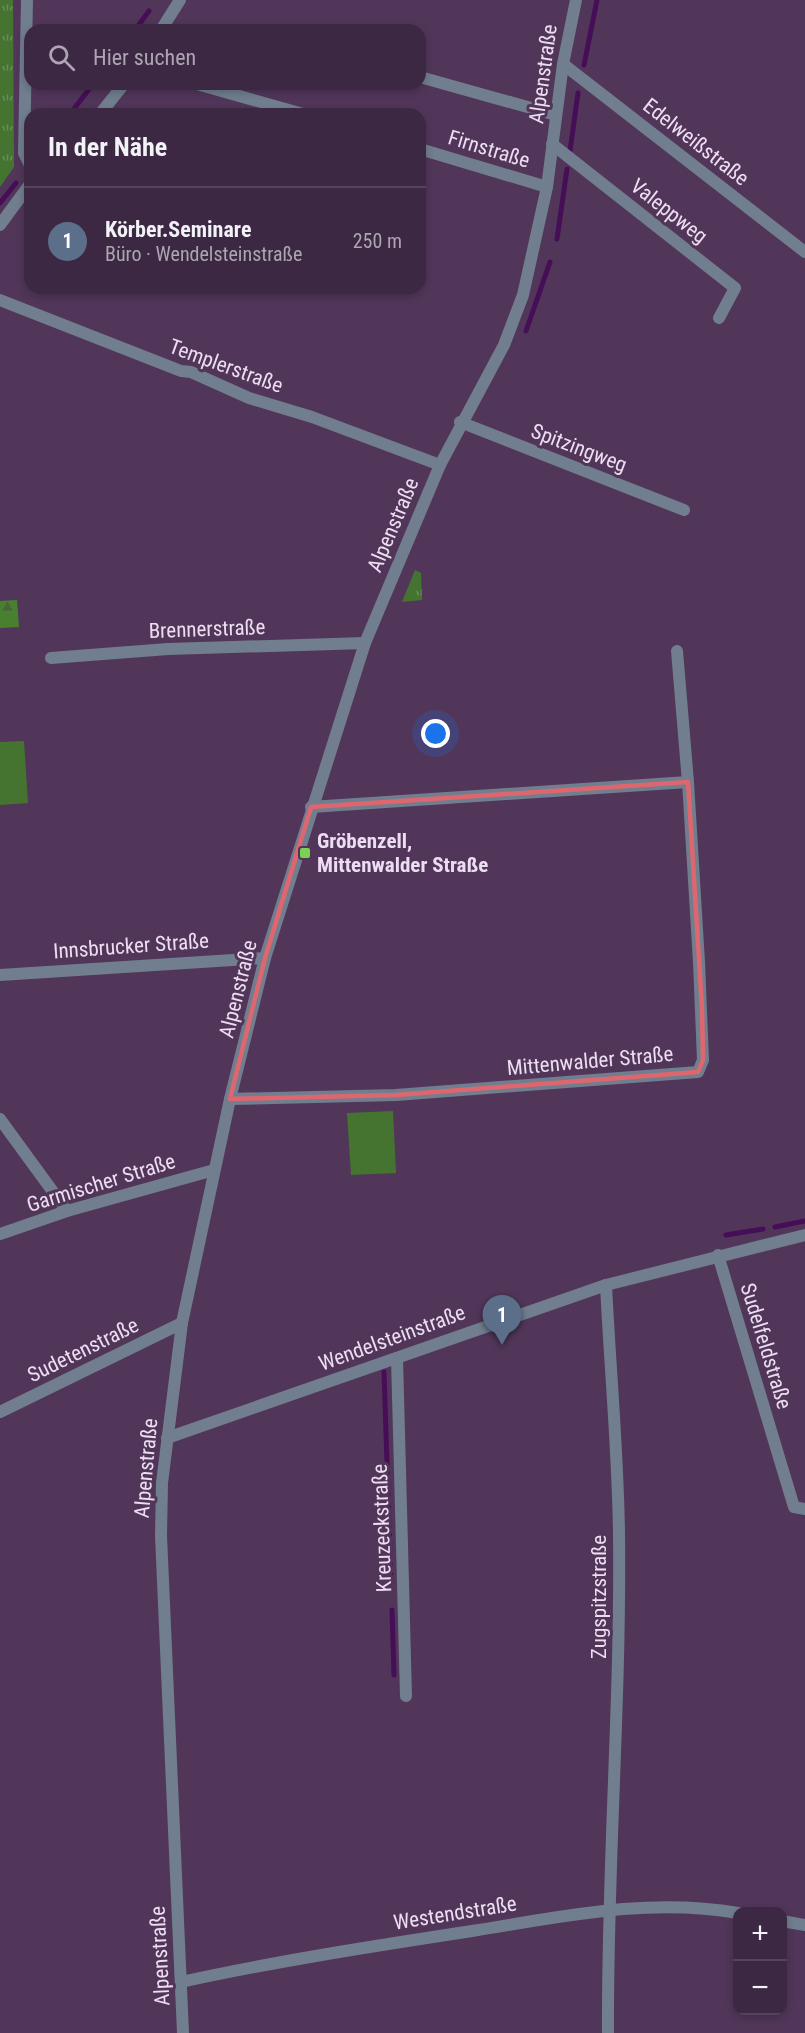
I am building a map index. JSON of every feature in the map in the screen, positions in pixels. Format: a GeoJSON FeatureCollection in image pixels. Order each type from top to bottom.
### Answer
{"type":"FeatureCollection","features":[{"type":"Feature","properties":{"kind":"street"},"geometry":{"type":"LineString","coordinates":[[27,0],[27,24]]}},
{"type":"Feature","properties":{"kind":"street"},"geometry":{"type":"LineString","coordinates":[[165,24],[180,0]]}},
{"type":"Feature","properties":{"kind":"street","name":"Alpenstraße"},"geometry":{"type":"LineString","coordinates":[[183,2033],[161,1536],[162,1483],[183,1323],[214,1170],[265,958],[364,643],[440,465],[460,422],[504,345],[523,295],[547,187],[563,64],[576,0]]}},
{"type":"Feature","properties":{"kind":"street","name":"Edelweißstraße"},"geometry":{"type":"LineString","coordinates":[[563,64],[805,252]]}},
{"type":"Feature","properties":{"kind":"street"},"geometry":{"type":"LineString","coordinates":[[426,79],[556,115]]}},
{"type":"Feature","properties":{"kind":"street"},"geometry":{"type":"LineString","coordinates":[[25,90],[25,108]]}},
{"type":"Feature","properties":{"kind":"street"},"geometry":{"type":"LineString","coordinates":[[105,108],[119,90]]}},
{"type":"Feature","properties":{"kind":"street"},"geometry":{"type":"LineString","coordinates":[[218,90],[282,108]]}},
{"type":"Feature","properties":{"kind":"street","name":"Valeppweg"},"geometry":{"type":"LineString","coordinates":[[552,144],[735,288],[719,318]]}},
{"type":"Feature","properties":{"kind":"street","name":"Firnstraße"},"geometry":{"type":"LineString","coordinates":[[426,151],[547,187]]}},
{"type":"Feature","properties":{"kind":"street"},"geometry":{"type":"LineString","coordinates":[[0,225],[24,192]]}},
{"type":"Feature","properties":{"kind":"street","name":"Templerstraße"},"geometry":{"type":"LineString","coordinates":[[0,300],[181,371],[191,372],[249,398],[312,417],[440,465]]}},
{"type":"Feature","properties":{"kind":"street","name":"Spitzingweg"},"geometry":{"type":"LineString","coordinates":[[460,422],[684,510]]}},
{"type":"Feature","properties":{"kind":"street","name":"Brennerstraße"},"geometry":{"type":"LineString","coordinates":[[51,658],[168,649],[364,643]]}},
{"type":"Feature","properties":{"kind":"street","name":"Mittenwalder Straße"},"geometry":{"type":"LineString","coordinates":[[230,1099],[396,1095],[698,1072],[703,1060],[702,1008],[688,782],[677,651]]}},
{"type":"Feature","properties":{"kind":"street"},"geometry":{"type":"LineString","coordinates":[[311,807],[688,782]]}},
{"type":"Feature","properties":{"kind":"street","name":"Innsbrucker Straße"},"geometry":{"type":"LineString","coordinates":[[0,975],[265,958]]}},
{"type":"Feature","properties":{"kind":"street"},"geometry":{"type":"LineString","coordinates":[[0,1119],[67,1211]]}},
{"type":"Feature","properties":{"kind":"street","name":"Garmischer Straße"},"geometry":{"type":"LineString","coordinates":[[0,1234],[67,1211],[214,1170]]}},
{"type":"Feature","properties":{"kind":"street","name":"Wendelsteinstraße"},"geometry":{"type":"LineString","coordinates":[[167,1438],[493,1322],[606,1285],[718,1255],[805,1235]]}},
{"type":"Feature","properties":{"kind":"street","name":"Sudelfeldstraße"},"geometry":{"type":"LineString","coordinates":[[718,1255],[794,1507],[805,1509]]}},
{"type":"Feature","properties":{"kind":"street","name":"Zugspitzstraße"},"geometry":{"type":"LineString","coordinates":[[606,1285],[619,1533],[617,1684],[607,1909],[608,2033]]}},
{"type":"Feature","properties":{"kind":"street","name":"Sudetenstraße"},"geometry":{"type":"LineString","coordinates":[[0,1413],[183,1323]]}},
{"type":"Feature","properties":{"kind":"street","name":"Kreuzeckstraße"},"geometry":{"type":"LineString","coordinates":[[397,1358],[406,1696]]}},
{"type":"Feature","properties":{"kind":"street","name":"Westendstraße"},"geometry":{"type":"LineString","coordinates":[[181,1982],[292,1958],[607,1909],[672,1907],[733,1913]]}},
{"type":"Feature","properties":{"kind":"street"},"geometry":{"type":"LineString","coordinates":[[787,1922],[805,1925]]}},
{"type":"Feature","properties":{"kind":"highlighted area"},"geometry":{"type":"Polygon","coordinates":[[[688,782],[702,1008],[703,1060],[698,1072],[396,1095],[230,1099],[265,958],[311,807],[688,782]]]}},
{"type":"Feature","properties":{"kind":"green space"},"geometry":{"type":"Polygon","coordinates":[[[0,0],[13,0],[14,167],[0,187],[0,0]]]}},
{"type":"Feature","properties":{"kind":"green space"},"geometry":{"type":"Polygon","coordinates":[[[415,570],[421,573],[422,600],[402,602],[415,570]]]}},
{"type":"Feature","properties":{"kind":"green space"},"geometry":{"type":"Polygon","coordinates":[[[17,600],[19,627],[0,628],[0,601],[17,600]]]}},
{"type":"Feature","properties":{"kind":"green space"},"geometry":{"type":"Polygon","coordinates":[[[24,741],[28,803],[0,805],[0,742],[24,741]]]}},
{"type":"Feature","properties":{"kind":"green space"},"geometry":{"type":"Polygon","coordinates":[[[393,1111],[396,1173],[351,1175],[347,1113],[393,1111]]]}},
{"type":"Feature","properties":{"kind":"waterway"},"geometry":{"type":"LineString","coordinates":[[584,65],[597,0]]}},
{"type":"Feature","properties":{"kind":"waterway"},"geometry":{"type":"LineString","coordinates":[[139,24],[149,11]]}},
{"type":"Feature","properties":{"kind":"waterway"},"geometry":{"type":"LineString","coordinates":[[75,108],[88,90]]}},
{"type":"Feature","properties":{"kind":"waterway"},"geometry":{"type":"LineString","coordinates":[[570,151],[578,93]]}},
{"type":"Feature","properties":{"kind":"waterway"},"geometry":{"type":"LineString","coordinates":[[557,239],[567,169]]}},
{"type":"Feature","properties":{"kind":"waterway"},"geometry":{"type":"LineString","coordinates":[[0,203],[16,183]]}},
{"type":"Feature","properties":{"kind":"waterway"},"geometry":{"type":"LineString","coordinates":[[526,331],[550,262]]}},
{"type":"Feature","properties":{"kind":"waterway"},"geometry":{"type":"LineString","coordinates":[[775,1227],[805,1221]]}},
{"type":"Feature","properties":{"kind":"waterway"},"geometry":{"type":"LineString","coordinates":[[726,1235],[763,1229]]}},
{"type":"Feature","properties":{"kind":"waterway"},"geometry":{"type":"LineString","coordinates":[[384,1372],[391,1583]]}},
{"type":"Feature","properties":{"kind":"waterway"},"geometry":{"type":"LineString","coordinates":[[392,1610],[394,1675]]}},
{"type":"Feature","properties":{"kind":"place","name":"Gröbenzell, Mittenwalder Straße"},"geometry":{"type":"Point","coordinates":[305,853]}},
{"type":"Feature","properties":{"kind":"place","name":"Körber.Seminare"},"geometry":{"type":"Point","coordinates":[502,1345]}}]}
